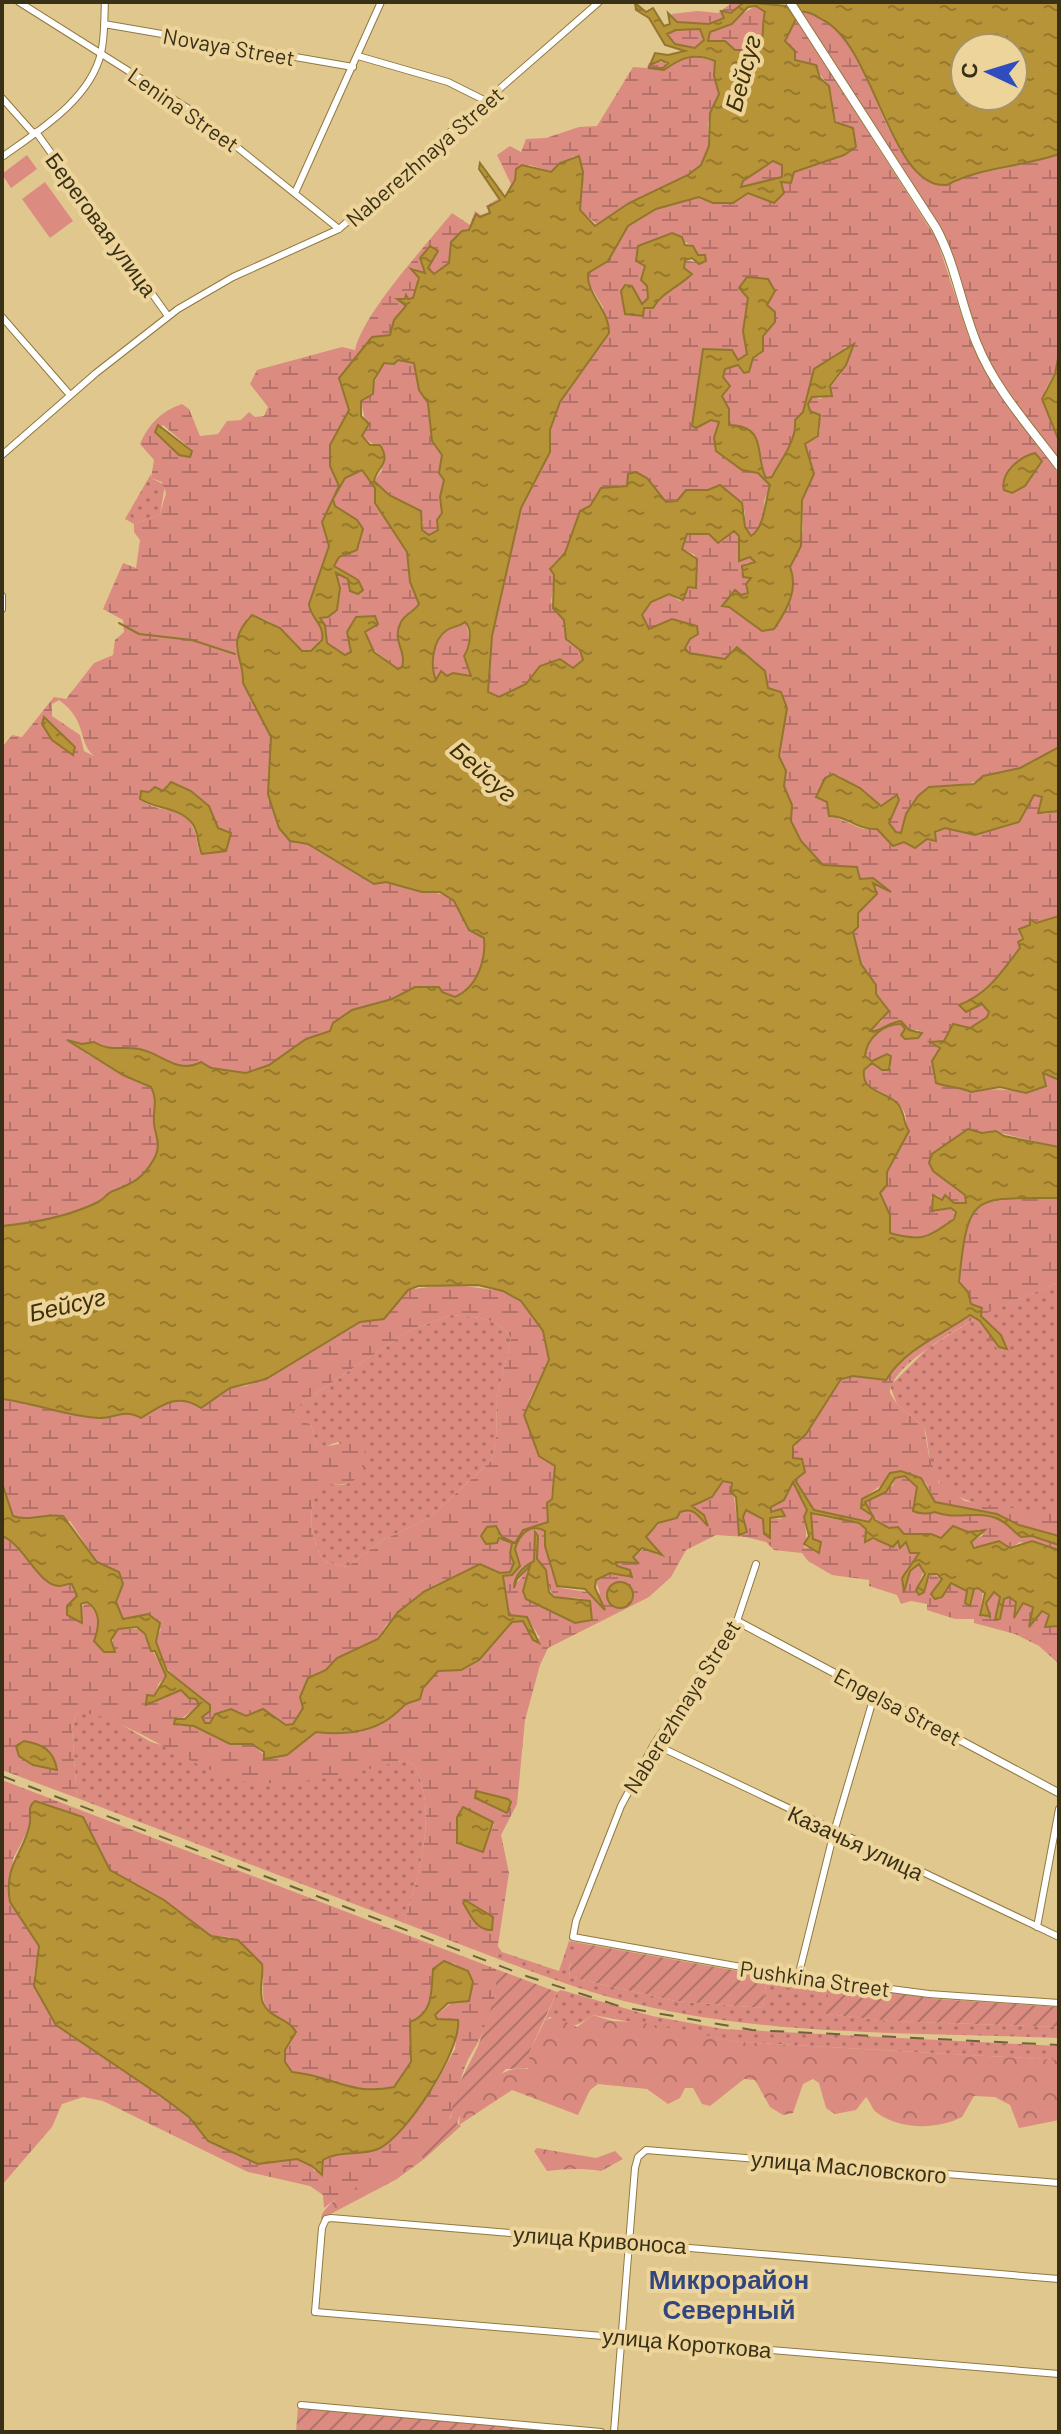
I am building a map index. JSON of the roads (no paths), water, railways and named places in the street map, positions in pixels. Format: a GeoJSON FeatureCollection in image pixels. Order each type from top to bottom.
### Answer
{"type":"FeatureCollection","features":[{"type":"Feature","properties":{"kind":"main road"},"geometry":{"type":"LineString","coordinates":[[790,3],[942,240],[987,366],[1059,466]]}},
{"type":"Feature","properties":{"kind":"street","name":"Lenina Street"},"geometry":{"type":"LineString","coordinates":[[19,2],[204,119],[339,229]]}},
{"type":"Feature","properties":{"kind":"street"},"geometry":{"type":"LineString","coordinates":[[2,157],[35,133],[83,89],[101,52],[105,2]]}},
{"type":"Feature","properties":{"kind":"street"},"geometry":{"type":"LineString","coordinates":[[295,193],[381,2]]}},
{"type":"Feature","properties":{"kind":"street","name":"Naberezhnaya Street"},"geometry":{"type":"LineString","coordinates":[[2,455],[168,316],[233,277],[339,229],[599,2]]}},
{"type":"Feature","properties":{"kind":"street","name":"Novaya Street"},"geometry":{"type":"LineString","coordinates":[[104,24],[353,67]]}},
{"type":"Feature","properties":{"kind":"street"},"geometry":{"type":"LineString","coordinates":[[358,56],[448,82],[486,101]]}},
{"type":"Feature","properties":{"kind":"street","name":"Береговая улица"},"geometry":{"type":"LineString","coordinates":[[2,98],[35,133],[168,316]]}},
{"type":"Feature","properties":{"kind":"street"},"geometry":{"type":"LineString","coordinates":[[2,317],[70,395]]}},
{"type":"Feature","properties":{"kind":"street"},"geometry":{"type":"LineString","coordinates":[[2,596],[2,609]]}},
{"type":"Feature","properties":{"kind":"street","name":"Naberezhnaya Street"},"geometry":{"type":"LineString","coordinates":[[573,1937],[611,1826],[654,1744],[737,1621],[756,1564]]}},
{"type":"Feature","properties":{"kind":"street","name":"Engelsa Street"},"geometry":{"type":"LineString","coordinates":[[737,1621],[1059,1793]]}},
{"type":"Feature","properties":{"kind":"street"},"geometry":{"type":"LineString","coordinates":[[798,1977],[834,1832],[875,1693]]}},
{"type":"Feature","properties":{"kind":"street","name":"Казачья улица"},"geometry":{"type":"LineString","coordinates":[[654,1744],[1059,1937]]}},
{"type":"Feature","properties":{"kind":"street"},"geometry":{"type":"LineString","coordinates":[[1037,1927],[1059,1809]]}},
{"type":"Feature","properties":{"kind":"street","name":"Pushkina Street"},"geometry":{"type":"LineString","coordinates":[[573,1937],[798,1977],[929,1994],[1059,2003]]}},
{"type":"Feature","properties":{"kind":"street","name":"улица Масловского"},"geometry":{"type":"LineString","coordinates":[[630,2241],[635,2168],[641,2154],[654,2150],[1059,2183]]}},
{"type":"Feature","properties":{"kind":"street","name":"улица Кривоноса"},"geometry":{"type":"LineString","coordinates":[[315,2312],[322,2228],[326,2219],[331,2218],[1059,2279]]}},
{"type":"Feature","properties":{"kind":"street"},"geometry":{"type":"LineString","coordinates":[[614,2432],[630,2241]]}},
{"type":"Feature","properties":{"kind":"street","name":"улица Короткова"},"geometry":{"type":"LineString","coordinates":[[315,2312],[1059,2374]]}},
{"type":"Feature","properties":{"kind":"street"},"geometry":{"type":"LineString","coordinates":[[301,2405],[601,2432]]}},
{"type":"Feature","properties":{"kind":"water","name":"Бейсуг"},"geometry":{"type":"Polygon","coordinates":[[[744,2],[787,6],[796,19],[785,41],[795,51],[795,60],[816,65],[820,78],[829,86],[835,122],[853,128],[856,147],[844,155],[794,172],[791,183],[781,182],[784,193],[774,203],[748,193],[733,203],[713,203],[699,197],[656,209],[628,226],[608,261],[588,273],[588,281],[606,317],[609,333],[560,402],[550,430],[550,452],[521,508],[492,636],[488,692],[499,697],[526,684],[540,666],[560,659],[573,668],[583,660],[580,650],[566,639],[564,620],[553,608],[554,575],[550,569],[565,553],[580,511],[590,506],[601,488],[627,486],[628,474],[636,472],[647,478],[666,502],[677,501],[686,490],[708,490],[720,485],[742,503],[745,527],[751,536],[756,532],[770,485],[758,473],[742,470],[716,451],[714,438],[719,422],[711,420],[696,428],[692,426],[703,349],[732,350],[738,360],[747,354],[743,331],[748,298],[739,288],[747,277],[768,279],[775,291],[767,305],[775,312],[775,322],[763,336],[763,351],[753,358],[749,372],[744,373],[738,365],[725,369],[723,377],[730,386],[722,396],[729,409],[729,425],[742,427],[755,436],[766,478],[772,477],[791,443],[795,420],[803,412],[814,369],[854,344],[846,365],[830,386],[832,396],[812,397],[808,404],[810,411],[820,415],[818,436],[805,444],[814,474],[802,500],[801,546],[790,567],[792,591],[774,629],[762,631],[729,607],[722,606],[735,590],[741,595],[748,593],[746,584],[751,578],[743,577],[742,566],[755,562],[750,557],[739,561],[739,536],[734,531],[718,543],[709,534],[687,534],[682,549],[697,559],[696,588],[688,587],[683,600],[669,594],[651,602],[642,615],[649,629],[672,619],[697,626],[698,634],[690,639],[685,648],[689,653],[725,659],[737,647],[765,671],[768,688],[781,692],[787,708],[779,756],[786,771],[784,786],[792,805],[791,821],[801,841],[823,865],[857,867],[860,879],[873,878],[891,892],[873,883],[877,894],[858,913],[858,927],[853,932],[861,964],[876,985],[876,994],[889,1011],[870,1031],[901,1021],[909,1030],[922,1033],[918,1038],[905,1039],[901,1035],[905,1029],[901,1024],[888,1026],[877,1033],[866,1049],[865,1056],[872,1061],[887,1054],[891,1056],[889,1070],[882,1070],[872,1063],[864,1070],[864,1078],[871,1087],[898,1104],[909,1131],[887,1172],[887,1185],[880,1193],[890,1215],[890,1233],[917,1238],[954,1219],[956,1212],[951,1208],[932,1211],[933,1195],[942,1200],[945,1195],[954,1203],[966,1203],[965,1195],[933,1171],[929,1163],[932,1154],[968,1129],[982,1133],[996,1131],[1004,1136],[1059,1147],[1059,1198],[992,1201],[980,1206],[966,1231],[959,1282],[968,1292],[971,1304],[982,1308],[981,1316],[1001,1335],[1007,1349],[999,1347],[980,1321],[970,1315],[913,1351],[886,1380],[853,1376],[841,1379],[806,1434],[793,1446],[793,1458],[802,1459],[805,1472],[795,1480],[814,1510],[869,1522],[873,1516],[889,1528],[898,1527],[904,1534],[931,1534],[941,1538],[953,1526],[968,1532],[985,1530],[971,1542],[974,1548],[999,1541],[1010,1548],[1032,1541],[1059,1550],[1059,1626],[1045,1627],[1049,1615],[1042,1611],[1029,1627],[1033,1607],[1023,1603],[1014,1618],[1016,1602],[1009,1597],[1004,1599],[1000,1619],[995,1620],[1000,1597],[994,1592],[986,1603],[990,1616],[980,1615],[985,1593],[978,1588],[974,1589],[970,1606],[965,1603],[967,1591],[951,1583],[942,1597],[935,1599],[931,1594],[942,1579],[937,1574],[929,1574],[924,1592],[919,1595],[916,1590],[925,1574],[919,1564],[910,1571],[904,1592],[902,1578],[919,1553],[910,1553],[906,1542],[900,1548],[898,1541],[893,1547],[873,1538],[865,1542],[866,1529],[859,1523],[811,1513],[813,1539],[821,1542],[819,1553],[804,1544],[809,1536],[804,1517],[807,1510],[793,1482],[784,1500],[771,1507],[771,1512],[781,1509],[785,1516],[770,1518],[770,1538],[764,1534],[763,1519],[746,1510],[743,1517],[747,1532],[739,1535],[732,1483],[723,1481],[712,1497],[692,1506],[704,1515],[708,1526],[693,1512],[680,1512],[677,1518],[658,1523],[646,1537],[662,1555],[642,1548],[633,1557],[638,1563],[616,1562],[617,1566],[630,1570],[632,1577],[610,1573],[596,1580],[595,1588],[605,1610],[585,1589],[557,1586],[545,1546],[545,1531],[535,1528],[526,1531],[515,1549],[520,1566],[512,1575],[503,1576],[509,1615],[527,1617],[539,1643],[533,1640],[523,1621],[512,1622],[479,1660],[461,1670],[438,1671],[423,1688],[420,1699],[405,1705],[377,1726],[357,1732],[316,1732],[287,1755],[264,1759],[264,1752],[252,1744],[230,1744],[194,1726],[174,1724],[175,1719],[185,1719],[199,1705],[196,1699],[189,1698],[181,1690],[146,1705],[147,1695],[154,1696],[166,1676],[145,1634],[137,1627],[118,1629],[111,1640],[115,1652],[104,1652],[94,1641],[98,1620],[92,1606],[87,1602],[81,1604],[82,1623],[67,1615],[67,1606],[77,1596],[72,1584],[60,1586],[45,1580],[17,1547],[2,1536],[2,1483],[13,1516],[63,1516],[97,1562],[119,1572],[123,1584],[116,1602],[123,1619],[148,1614],[160,1623],[156,1642],[167,1671],[210,1705],[210,1711],[202,1717],[205,1723],[210,1723],[215,1714],[231,1709],[246,1716],[263,1709],[286,1725],[293,1724],[303,1708],[300,1697],[308,1678],[326,1670],[337,1658],[378,1639],[398,1612],[425,1591],[480,1564],[500,1573],[510,1572],[514,1563],[510,1554],[512,1543],[499,1538],[497,1543],[486,1544],[481,1536],[487,1527],[496,1526],[502,1537],[515,1543],[523,1530],[548,1522],[547,1503],[552,1499],[555,1466],[539,1456],[524,1415],[549,1360],[543,1331],[521,1301],[503,1291],[478,1285],[418,1286],[408,1290],[384,1319],[360,1322],[266,1379],[230,1388],[201,1408],[193,1403],[177,1401],[141,1418],[129,1414],[104,1418],[74,1415],[2,1399],[2,1226],[51,1218],[98,1202],[137,1179],[156,1154],[155,1100],[151,1087],[123,1075],[67,1040],[82,1044],[94,1042],[111,1048],[139,1049],[184,1066],[201,1062],[211,1068],[246,1073],[269,1065],[306,1039],[330,1031],[333,1023],[352,1010],[392,999],[415,987],[439,987],[442,992],[455,997],[470,987],[475,979],[484,955],[484,938],[469,930],[454,901],[440,892],[422,892],[386,882],[374,884],[308,844],[290,841],[279,828],[268,794],[271,737],[243,683],[237,649],[239,634],[252,615],[280,628],[302,651],[311,651],[322,640],[321,630],[309,604],[329,546],[322,522],[339,486],[330,466],[330,445],[349,410],[339,378],[372,337],[390,335],[394,320],[406,306],[397,299],[405,299],[406,295],[408,299],[413,298],[419,278],[411,269],[425,273],[420,258],[430,246],[438,251],[428,268],[434,274],[449,263],[451,242],[462,231],[469,230],[476,214],[480,217],[490,213],[488,207],[500,200],[479,169],[480,163],[505,197],[515,180],[516,169],[522,165],[551,172],[560,163],[579,156],[583,172],[580,210],[595,226],[629,203],[688,175],[701,165],[709,146],[710,113],[719,94],[714,76],[715,61],[694,57],[664,70],[648,68],[663,68],[668,63],[661,60],[650,65],[655,53],[668,55],[685,51],[665,45],[649,18],[636,10],[635,3],[646,12],[653,8],[664,26],[670,24],[668,13],[677,22],[709,24],[724,18],[721,11],[731,13],[744,2]],[[756,6],[748,7],[732,24],[710,32],[708,41],[725,41],[735,50],[757,50],[765,12],[756,6]],[[700,29],[676,30],[667,34],[675,44],[695,48],[704,40],[700,29]],[[773,161],[743,181],[741,187],[782,177],[782,165],[773,161]],[[398,360],[394,364],[384,363],[374,380],[373,394],[361,401],[361,416],[369,424],[362,436],[370,445],[380,445],[385,457],[374,481],[389,495],[421,511],[422,530],[429,535],[438,530],[437,520],[442,513],[440,497],[444,480],[439,473],[442,455],[432,441],[428,403],[419,390],[414,363],[398,360]],[[362,470],[345,478],[333,499],[335,506],[357,520],[363,529],[357,550],[339,557],[334,566],[358,580],[363,590],[358,594],[350,591],[348,579],[336,573],[340,588],[337,610],[328,617],[320,618],[325,625],[327,643],[345,655],[351,652],[347,632],[356,617],[375,616],[378,624],[365,632],[374,652],[398,669],[402,667],[403,655],[398,629],[403,619],[419,604],[410,582],[407,552],[375,503],[375,488],[362,470]],[[465,622],[447,630],[438,640],[433,661],[436,680],[441,671],[447,676],[453,673],[471,676],[464,656],[470,633],[465,622]]]}},
{"type":"Feature","properties":{"kind":"water"},"geometry":{"type":"Polygon","coordinates":[[[795,2],[1059,2],[1059,154],[973,174],[947,185],[927,180],[911,165],[896,142],[856,57],[841,35],[810,13],[801,12],[795,2]]]}},
{"type":"Feature","properties":{"kind":"water"},"geometry":{"type":"Polygon","coordinates":[[[672,233],[682,237],[685,245],[693,246],[698,255],[705,255],[706,261],[699,264],[692,258],[685,260],[684,268],[692,274],[687,279],[661,298],[653,308],[644,308],[643,316],[625,314],[621,291],[625,285],[632,286],[642,304],[648,298],[647,286],[641,280],[645,266],[636,261],[638,246],[672,233]]]}},
{"type":"Feature","properties":{"kind":"water"},"geometry":{"type":"Polygon","coordinates":[[[1059,353],[1059,441],[1042,399],[1055,374],[1059,353]]]}},
{"type":"Feature","properties":{"kind":"water"},"geometry":{"type":"Polygon","coordinates":[[[158,425],[192,451],[190,457],[179,455],[155,432],[158,425]]]}},
{"type":"Feature","properties":{"kind":"water"},"geometry":{"type":"Polygon","coordinates":[[[1035,453],[1042,461],[1025,486],[1012,493],[1004,490],[1005,478],[1012,467],[1035,453]]]}},
{"type":"Feature","properties":{"kind":"water"},"geometry":{"type":"Polygon","coordinates":[[[44,717],[75,747],[73,755],[52,740],[42,724],[44,717]]]}},
{"type":"Feature","properties":{"kind":"water"},"geometry":{"type":"Polygon","coordinates":[[[1059,747],[1059,811],[1038,813],[1042,797],[1034,795],[1019,822],[975,835],[945,828],[935,832],[936,841],[927,839],[915,848],[904,842],[893,846],[877,829],[829,816],[827,802],[816,797],[825,778],[833,774],[860,788],[881,806],[897,795],[899,800],[889,823],[896,832],[901,833],[906,814],[918,796],[929,787],[974,784],[983,776],[1020,768],[1059,747]]]}},
{"type":"Feature","properties":{"kind":"water"},"geometry":{"type":"Polygon","coordinates":[[[171,782],[191,791],[209,806],[218,828],[231,833],[226,851],[202,854],[192,823],[174,811],[140,799],[141,791],[149,792],[155,787],[163,791],[171,782]]]}},
{"type":"Feature","properties":{"kind":"water"},"geometry":{"type":"Polygon","coordinates":[[[1059,916],[1059,1080],[1043,1073],[1046,1086],[1026,1093],[1000,1087],[971,1092],[936,1083],[932,1061],[940,1048],[930,1042],[944,1041],[953,1024],[970,1028],[987,1017],[989,1012],[982,1004],[966,1012],[959,1005],[978,995],[1000,973],[1020,948],[1018,942],[1023,939],[1019,929],[1030,925],[1030,919],[1036,923],[1059,916]]]}},
{"type":"Feature","properties":{"kind":"water"},"geometry":{"type":"Polygon","coordinates":[[[901,1471],[921,1478],[935,1502],[997,1514],[1019,1525],[1059,1536],[1059,1545],[1032,1536],[1021,1537],[992,1517],[913,1511],[917,1487],[905,1476],[895,1478],[886,1492],[865,1502],[873,1516],[861,1508],[862,1499],[879,1490],[890,1473],[901,1471]]]}},
{"type":"Feature","properties":{"kind":"water"},"geometry":{"type":"Polygon","coordinates":[[[535,1532],[538,1536],[537,1559],[546,1570],[549,1592],[554,1597],[590,1601],[592,1620],[575,1623],[526,1599],[523,1591],[530,1566],[517,1579],[514,1588],[516,1579],[520,1572],[534,1561],[535,1532]]]}},
{"type":"Feature","properties":{"kind":"water"},"geometry":{"type":"Polygon","coordinates":[[[620,1582],[629,1586],[633,1595],[629,1604],[620,1608],[611,1604],[607,1595],[611,1586],[620,1582]]]}},
{"type":"Feature","properties":{"kind":"water"},"geometry":{"type":"Polygon","coordinates":[[[24,1741],[46,1749],[53,1757],[57,1770],[33,1765],[19,1756],[16,1746],[24,1741]]]}},
{"type":"Feature","properties":{"kind":"water"},"geometry":{"type":"Polygon","coordinates":[[[476,1791],[508,1799],[511,1802],[507,1813],[475,1798],[476,1791]]]}},
{"type":"Feature","properties":{"kind":"water"},"geometry":{"type":"Polygon","coordinates":[[[35,1801],[83,1817],[110,1870],[164,1900],[211,1936],[238,1940],[262,1964],[263,2003],[296,2032],[285,2050],[285,2062],[292,2072],[365,2089],[394,2087],[411,2062],[410,2022],[427,2007],[433,1969],[444,1961],[468,1971],[473,1982],[469,2001],[448,2003],[435,2015],[437,2019],[458,2020],[451,2051],[430,2092],[402,2128],[378,2149],[323,2160],[322,2175],[297,2159],[258,2164],[208,2141],[189,2117],[56,2025],[34,1986],[39,1946],[10,1902],[9,1878],[27,1833],[30,1808],[35,1801]]]}},
{"type":"Feature","properties":{"kind":"water"},"geometry":{"type":"Polygon","coordinates":[[[463,1807],[493,1822],[483,1852],[457,1843],[457,1817],[463,1807]]]}},
{"type":"Feature","properties":{"kind":"water"},"geometry":{"type":"Polygon","coordinates":[[[465,1900],[493,1917],[492,1930],[482,1928],[474,1921],[463,1903],[465,1900]]]}},
{"type":"Feature","properties":{"kind":"waterway"},"geometry":{"type":"LineString","coordinates":[[119,623],[139,634],[192,640],[235,654]]}},
{"type":"Feature","properties":{"kind":"railway"},"geometry":{"type":"LineString","coordinates":[[2,1776],[529,1977],[622,2007],[752,2030],[1059,2045]]}},
{"type":"Feature","properties":{"kind":"district","name":"Микрорайон Северный"},"geometry":{"type":"Point","coordinates":[729,2293]}}]}
